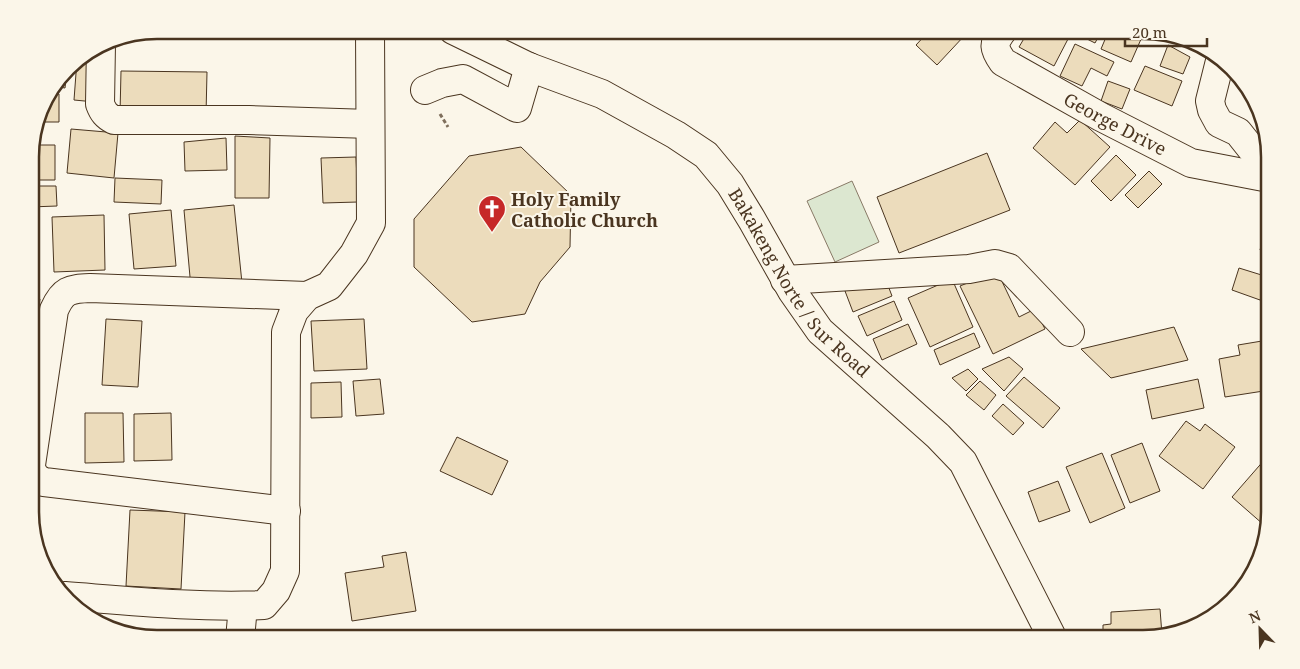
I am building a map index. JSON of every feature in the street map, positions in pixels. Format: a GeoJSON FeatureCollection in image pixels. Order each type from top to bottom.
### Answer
{"type":"FeatureCollection","features":[{"type":"Feature","properties":{"kind":"street"},"geometry":{"type":"LineString","coordinates":[[74,597],[243,606],[264,605],[276,591],[285,571],[286,332],[294,311],[307,296],[329,286],[354,254],[371,223],[370,39]]}},
{"type":"Feature","properties":{"kind":"street","name":"Bakakeng Norte / Sur Road"},"geometry":{"type":"LineString","coordinates":[[471,39],[529,67],[602,94],[676,135],[706,155],[730,184],[785,280],[820,331],[938,436],[963,462],[1048,630]]}},
{"type":"Feature","properties":{"kind":"street","name":"George Drive"},"geometry":{"type":"LineString","coordinates":[[997,39],[995,49],[1003,62],[1101,117],[1191,163],[1261,176]]}},
{"type":"Feature","properties":{"kind":"street"},"geometry":{"type":"LineString","coordinates":[[101,53],[100,104],[107,117],[114,120],[249,120],[370,124]]}},
{"type":"Feature","properties":{"kind":"street"},"geometry":{"type":"LineString","coordinates":[[1219,66],[1210,101],[1212,110],[1219,123],[1238,132],[1261,161]]}},
{"type":"Feature","properties":{"kind":"street"},"geometry":{"type":"LineString","coordinates":[[425,90],[442,82],[463,79],[516,108],[529,67]]}},
{"type":"Feature","properties":{"kind":"street"},"geometry":{"type":"LineString","coordinates":[[785,280],[970,269],[995,264],[1009,268],[1070,332]]}},
{"type":"Feature","properties":{"kind":"street"},"geometry":{"type":"LineString","coordinates":[[39,411],[54,310],[60,297],[72,289],[90,288],[307,296]]}},
{"type":"Feature","properties":{"kind":"street"},"geometry":{"type":"LineString","coordinates":[[39,480],[44,482],[286,511]]}},
{"type":"Feature","properties":{"kind":"street"},"geometry":{"type":"LineString","coordinates":[[241,630],[243,606]]}},
{"type":"Feature","properties":{"kind":"green space"},"geometry":{"type":"Polygon","coordinates":[[[852,181],[879,242],[835,262],[807,201],[852,181]]]}},
{"type":"Feature","properties":{"kind":"building"},"geometry":{"type":"Polygon","coordinates":[[[922,39],[961,39],[937,65],[916,45],[922,39]]]}},
{"type":"Feature","properties":{"kind":"building"},"geometry":{"type":"Polygon","coordinates":[[[1024,39],[1068,39],[1054,66],[1019,47],[1024,39]]]}},
{"type":"Feature","properties":{"kind":"building"},"geometry":{"type":"Polygon","coordinates":[[[1087,39],[1097,39],[1095,43],[1087,39]]]}},
{"type":"Feature","properties":{"kind":"building"},"geometry":{"type":"Polygon","coordinates":[[[1105,39],[1141,39],[1131,62],[1101,49],[1105,39]]]}},
{"type":"Feature","properties":{"kind":"building"},"geometry":{"type":"Polygon","coordinates":[[[1075,44],[1114,62],[1107,76],[1091,68],[1082,86],[1060,76],[1075,44]]]}},
{"type":"Feature","properties":{"kind":"building"},"geometry":{"type":"Polygon","coordinates":[[[1168,45],[1190,57],[1183,74],[1160,66],[1168,45]]]}},
{"type":"Feature","properties":{"kind":"building"},"geometry":{"type":"Polygon","coordinates":[[[86,63],[97,66],[95,102],[74,100],[76,71],[86,63]]]}},
{"type":"Feature","properties":{"kind":"building"},"geometry":{"type":"Polygon","coordinates":[[[1145,66],[1182,81],[1172,106],[1134,90],[1145,66]]]}},
{"type":"Feature","properties":{"kind":"building"},"geometry":{"type":"Polygon","coordinates":[[[121,71],[207,72],[206,115],[120,114],[121,71]]]}},
{"type":"Feature","properties":{"kind":"building"},"geometry":{"type":"Polygon","coordinates":[[[1108,81],[1130,89],[1122,109],[1101,101],[1108,81]]]}},
{"type":"Feature","properties":{"kind":"building"},"geometry":{"type":"Polygon","coordinates":[[[57,94],[59,94],[59,122],[44,122],[57,94]]]}},
{"type":"Feature","properties":{"kind":"building"},"geometry":{"type":"Polygon","coordinates":[[[1080,120],[1110,147],[1075,185],[1033,148],[1055,122],[1067,133],[1080,120]]]}},
{"type":"Feature","properties":{"kind":"building"},"geometry":{"type":"Polygon","coordinates":[[[71,129],[118,133],[114,178],[67,173],[71,129]]]}},
{"type":"Feature","properties":{"kind":"building"},"geometry":{"type":"Polygon","coordinates":[[[235,136],[270,138],[269,198],[235,198],[235,136]]]}},
{"type":"Feature","properties":{"kind":"building"},"geometry":{"type":"Polygon","coordinates":[[[226,138],[227,170],[185,171],[184,142],[226,138]]]}},
{"type":"Feature","properties":{"kind":"building"},"geometry":{"type":"Polygon","coordinates":[[[40,145],[55,145],[55,180],[39,180],[40,145]]]}},
{"type":"Feature","properties":{"kind":"building","name":"Holy Family Catholic Church"},"geometry":{"type":"Polygon","coordinates":[[[521,147],[571,195],[570,247],[540,282],[525,314],[472,322],[414,267],[414,219],[469,156],[521,147]]]}},
{"type":"Feature","properties":{"kind":"building"},"geometry":{"type":"Polygon","coordinates":[[[987,153],[1010,210],[899,253],[877,197],[987,153]]]}},
{"type":"Feature","properties":{"kind":"building"},"geometry":{"type":"Polygon","coordinates":[[[1116,155],[1136,175],[1111,201],[1091,181],[1116,155]]]}},
{"type":"Feature","properties":{"kind":"building"},"geometry":{"type":"Polygon","coordinates":[[[356,157],[358,202],[323,203],[321,158],[356,157]]]}},
{"type":"Feature","properties":{"kind":"building"},"geometry":{"type":"Polygon","coordinates":[[[1149,171],[1162,184],[1138,208],[1125,195],[1149,171]]]}},
{"type":"Feature","properties":{"kind":"building"},"geometry":{"type":"Polygon","coordinates":[[[115,178],[162,180],[161,204],[114,202],[115,178]]]}},
{"type":"Feature","properties":{"kind":"building"},"geometry":{"type":"Polygon","coordinates":[[[39,186],[56,186],[57,206],[39,207],[39,186]]]}},
{"type":"Feature","properties":{"kind":"building"},"geometry":{"type":"Polygon","coordinates":[[[234,205],[242,283],[191,288],[184,210],[234,205]]]}},
{"type":"Feature","properties":{"kind":"building"},"geometry":{"type":"Polygon","coordinates":[[[171,210],[176,266],[134,269],[129,214],[171,210]]]}},
{"type":"Feature","properties":{"kind":"building"},"geometry":{"type":"Polygon","coordinates":[[[104,215],[105,270],[54,272],[52,217],[104,215]]]}},
{"type":"Feature","properties":{"kind":"building"},"geometry":{"type":"Polygon","coordinates":[[[1239,268],[1261,275],[1260,300],[1232,290],[1239,268]]]}},
{"type":"Feature","properties":{"kind":"building"},"geometry":{"type":"Polygon","coordinates":[[[997,271],[1019,317],[1035,309],[1045,329],[993,354],[960,286],[997,271]]]}},
{"type":"Feature","properties":{"kind":"building"},"geometry":{"type":"Polygon","coordinates":[[[884,275],[892,296],[853,312],[845,291],[884,275]]]}},
{"type":"Feature","properties":{"kind":"building"},"geometry":{"type":"Polygon","coordinates":[[[952,279],[973,327],[930,347],[908,298],[952,279]]]}},
{"type":"Feature","properties":{"kind":"building"},"geometry":{"type":"Polygon","coordinates":[[[894,301],[902,320],[867,336],[858,316],[894,301]]]}},
{"type":"Feature","properties":{"kind":"building"},"geometry":{"type":"Polygon","coordinates":[[[106,319],[142,321],[138,387],[102,385],[106,319]]]}},
{"type":"Feature","properties":{"kind":"building"},"geometry":{"type":"Polygon","coordinates":[[[364,319],[367,369],[314,371],[311,321],[364,319]]]}},
{"type":"Feature","properties":{"kind":"building"},"geometry":{"type":"Polygon","coordinates":[[[908,324],[917,344],[882,360],[873,339],[908,324]]]}},
{"type":"Feature","properties":{"kind":"building"},"geometry":{"type":"Polygon","coordinates":[[[1174,327],[1188,360],[1111,378],[1081,349],[1174,327]]]}},
{"type":"Feature","properties":{"kind":"building"},"geometry":{"type":"Polygon","coordinates":[[[974,333],[980,347],[940,365],[934,350],[974,333]]]}},
{"type":"Feature","properties":{"kind":"building"},"geometry":{"type":"Polygon","coordinates":[[[1261,341],[1261,391],[1225,397],[1219,359],[1240,355],[1238,345],[1261,341]]]}},
{"type":"Feature","properties":{"kind":"building"},"geometry":{"type":"Polygon","coordinates":[[[1009,357],[1023,369],[1004,391],[982,369],[1009,357]]]}},
{"type":"Feature","properties":{"kind":"building"},"geometry":{"type":"Polygon","coordinates":[[[968,369],[978,379],[966,391],[952,378],[968,369]]]}},
{"type":"Feature","properties":{"kind":"building"},"geometry":{"type":"Polygon","coordinates":[[[1024,377],[1060,408],[1043,428],[1006,396],[1024,377]]]}},
{"type":"Feature","properties":{"kind":"building"},"geometry":{"type":"Polygon","coordinates":[[[380,379],[384,414],[356,416],[353,381],[380,379]]]}},
{"type":"Feature","properties":{"kind":"building"},"geometry":{"type":"Polygon","coordinates":[[[1198,379],[1204,408],[1152,419],[1146,390],[1198,379]]]}},
{"type":"Feature","properties":{"kind":"building"},"geometry":{"type":"Polygon","coordinates":[[[980,381],[996,395],[984,410],[966,395],[980,381]]]}},
{"type":"Feature","properties":{"kind":"building"},"geometry":{"type":"Polygon","coordinates":[[[341,382],[342,417],[311,418],[311,383],[341,382]]]}},
{"type":"Feature","properties":{"kind":"building"},"geometry":{"type":"Polygon","coordinates":[[[1003,404],[1024,423],[1013,435],[992,416],[1003,404]]]}},
{"type":"Feature","properties":{"kind":"building"},"geometry":{"type":"Polygon","coordinates":[[[85,413],[123,413],[124,462],[85,463],[85,413]]]}},
{"type":"Feature","properties":{"kind":"building"},"geometry":{"type":"Polygon","coordinates":[[[171,413],[172,460],[134,461],[134,414],[171,413]]]}},
{"type":"Feature","properties":{"kind":"building"},"geometry":{"type":"Polygon","coordinates":[[[1186,421],[1200,431],[1205,424],[1235,447],[1203,489],[1159,456],[1186,421]]]}},
{"type":"Feature","properties":{"kind":"building"},"geometry":{"type":"Polygon","coordinates":[[[457,437],[508,461],[492,495],[440,471],[457,437]]]}},
{"type":"Feature","properties":{"kind":"building"},"geometry":{"type":"Polygon","coordinates":[[[1142,443],[1160,491],[1130,503],[1111,455],[1142,443]]]}},
{"type":"Feature","properties":{"kind":"building"},"geometry":{"type":"Polygon","coordinates":[[[1102,453],[1125,508],[1090,523],[1066,467],[1102,453]]]}},
{"type":"Feature","properties":{"kind":"building"},"geometry":{"type":"Polygon","coordinates":[[[1261,464],[1260,522],[1232,497],[1261,464]]]}},
{"type":"Feature","properties":{"kind":"building"},"geometry":{"type":"Polygon","coordinates":[[[1058,481],[1070,511],[1039,522],[1028,492],[1058,481]]]}},
{"type":"Feature","properties":{"kind":"building"},"geometry":{"type":"Polygon","coordinates":[[[130,510],[185,512],[181,589],[126,586],[130,510]]]}},
{"type":"Feature","properties":{"kind":"building"},"geometry":{"type":"Polygon","coordinates":[[[406,552],[416,611],[352,621],[345,573],[384,567],[382,556],[406,552]]]}},
{"type":"Feature","properties":{"kind":"building"},"geometry":{"type":"Polygon","coordinates":[[[1160,609],[1162,629],[1103,630],[1103,625],[1111,624],[1111,612],[1160,609]]]}},
{"type":"Feature","properties":{"kind":"place","name":"Holy Family Catholic Church"},"geometry":{"type":"Point","coordinates":[492,233]}}]}
